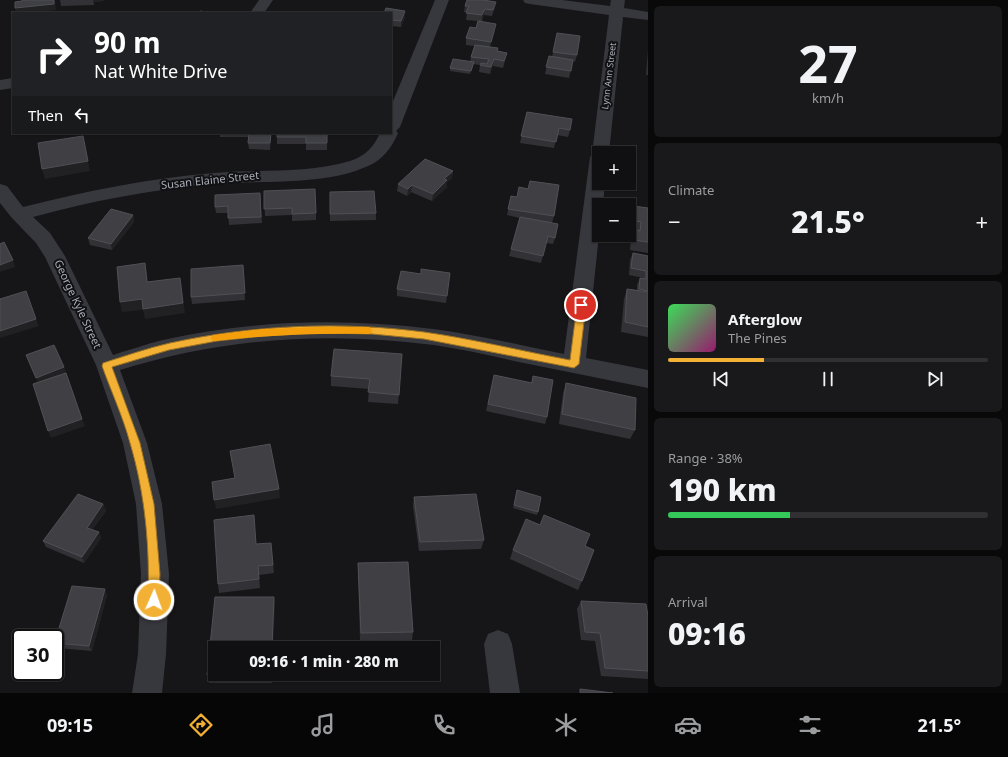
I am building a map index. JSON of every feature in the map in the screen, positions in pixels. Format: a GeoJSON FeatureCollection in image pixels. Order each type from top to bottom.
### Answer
{"type":"FeatureCollection","features":[{"type":"Feature","properties":{"kind":"street"},"geometry":{"type":"LineString","coordinates":[[258,12],[266,0]]}},
{"type":"Feature","properties":{"kind":"street"},"geometry":{"type":"LineString","coordinates":[[392,125],[442,0]]}},
{"type":"Feature","properties":{"kind":"street"},"geometry":{"type":"LineString","coordinates":[[530,0],[617,6],[648,16]]}},
{"type":"Feature","properties":{"kind":"street","name":"Lynn Ann Street"},"geometry":{"type":"LineString","coordinates":[[601,146],[617,6]]}},
{"type":"Feature","properties":{"kind":"street"},"geometry":{"type":"LineString","coordinates":[[0,85],[12,83]]}},
{"type":"Feature","properties":{"kind":"street","name":"Susan Elaine Street"},"geometry":{"type":"LineString","coordinates":[[19,214],[56,204],[124,190],[184,181],[322,172],[356,165],[377,153],[385,143],[389,134]]}},
{"type":"Feature","properties":{"kind":"street","name":"George Kyle Street"},"geometry":{"type":"LineString","coordinates":[[0,190],[19,214],[44,238],[55,256],[107,366],[136,443],[149,504],[154,574],[152,654],[147,693]]}},
{"type":"Feature","properties":{"kind":"street"},"geometry":{"type":"LineString","coordinates":[[574,364],[595,190]]}},
{"type":"Feature","properties":{"kind":"street"},"geometry":{"type":"LineString","coordinates":[[107,366],[169,347],[217,338],[263,332],[320,330],[372,331],[424,336],[648,379]]}},
{"type":"Feature","properties":{"kind":"street"},"geometry":{"type":"LineString","coordinates":[[498,644],[505,693]]}},
{"type":"Feature","properties":{"kind":"building"},"geometry":{"type":"Polygon","coordinates":[[[22,0],[54,0],[54,4],[15,8],[15,2],[22,0]]]}},
{"type":"Feature","properties":{"kind":"building"},"geometry":{"type":"Polygon","coordinates":[[[467,0],[496,2],[493,10],[485,9],[482,15],[466,13],[469,6],[465,6],[467,0]]]}},
{"type":"Feature","properties":{"kind":"building"},"geometry":{"type":"Polygon","coordinates":[[[386,8],[405,11],[401,21],[392,20],[392,12],[384,12],[386,8]]]}},
{"type":"Feature","properties":{"kind":"building"},"geometry":{"type":"Polygon","coordinates":[[[478,21],[496,24],[491,42],[466,38],[470,27],[476,28],[478,21]]]}},
{"type":"Feature","properties":{"kind":"building"},"geometry":{"type":"Polygon","coordinates":[[[557,33],[580,36],[577,55],[553,52],[557,33]]]}},
{"type":"Feature","properties":{"kind":"building"},"geometry":{"type":"Polygon","coordinates":[[[475,45],[498,48],[497,51],[507,53],[504,61],[494,59],[491,67],[480,65],[481,63],[487,64],[489,59],[471,57],[475,45]]]}},
{"type":"Feature","properties":{"kind":"building"},"geometry":{"type":"Polygon","coordinates":[[[549,56],[573,60],[571,71],[546,67],[549,56]]]}},
{"type":"Feature","properties":{"kind":"building"},"geometry":{"type":"Polygon","coordinates":[[[453,59],[474,62],[471,71],[450,68],[453,59]]]}},
{"type":"Feature","properties":{"kind":"building"},"geometry":{"type":"Polygon","coordinates":[[[527,112],[572,119],[570,130],[559,128],[556,142],[521,136],[527,112]]]}},
{"type":"Feature","properties":{"kind":"building"},"geometry":{"type":"Polygon","coordinates":[[[249,134],[271,134],[270,143],[248,143],[249,134]]]}},
{"type":"Feature","properties":{"kind":"building"},"geometry":{"type":"Polygon","coordinates":[[[277,134],[327,134],[327,143],[306,143],[306,137],[277,137],[277,134]]]}},
{"type":"Feature","properties":{"kind":"building"},"geometry":{"type":"Polygon","coordinates":[[[83,136],[88,161],[42,169],[38,143],[83,136]]]}},
{"type":"Feature","properties":{"kind":"building"},"geometry":{"type":"Polygon","coordinates":[[[425,159],[453,171],[444,179],[447,180],[433,194],[412,185],[408,189],[398,184],[425,159]]]}},
{"type":"Feature","properties":{"kind":"building"},"geometry":{"type":"Polygon","coordinates":[[[530,181],[559,185],[554,216],[508,209],[511,196],[517,197],[519,187],[528,189],[530,181]]]}},
{"type":"Feature","properties":{"kind":"building"},"geometry":{"type":"Polygon","coordinates":[[[315,189],[316,213],[292,214],[292,208],[264,209],[264,191],[315,189]]]}},
{"type":"Feature","properties":{"kind":"building"},"geometry":{"type":"Polygon","coordinates":[[[374,191],[376,213],[330,214],[330,192],[374,191]]]}},
{"type":"Feature","properties":{"kind":"building"},"geometry":{"type":"Polygon","coordinates":[[[260,193],[261,217],[228,218],[228,206],[215,207],[215,195],[260,193]]]}},
{"type":"Feature","properties":{"kind":"building"},"geometry":{"type":"Polygon","coordinates":[[[636,206],[648,208],[648,242],[636,240],[636,230],[640,231],[641,222],[636,221],[636,206]]]}},
{"type":"Feature","properties":{"kind":"building"},"geometry":{"type":"Polygon","coordinates":[[[111,209],[133,215],[111,244],[88,238],[111,209]]]}},
{"type":"Feature","properties":{"kind":"building"},"geometry":{"type":"Polygon","coordinates":[[[520,217],[558,224],[555,238],[548,236],[543,256],[511,249],[520,217]]]}},
{"type":"Feature","properties":{"kind":"building"},"geometry":{"type":"Polygon","coordinates":[[[4,242],[13,260],[0,265],[0,244],[4,242]]]}},
{"type":"Feature","properties":{"kind":"building"},"geometry":{"type":"Polygon","coordinates":[[[633,253],[648,256],[648,291],[639,289],[640,278],[646,279],[646,271],[631,268],[633,253]]]}},
{"type":"Feature","properties":{"kind":"building"},"geometry":{"type":"Polygon","coordinates":[[[145,263],[147,282],[180,278],[183,303],[143,309],[142,299],[120,302],[117,267],[145,263]]]}},
{"type":"Feature","properties":{"kind":"building"},"geometry":{"type":"Polygon","coordinates":[[[243,265],[245,293],[191,297],[191,269],[243,265]]]}},
{"type":"Feature","properties":{"kind":"building"},"geometry":{"type":"Polygon","coordinates":[[[421,269],[450,273],[447,296],[397,289],[401,271],[421,274],[421,269]]]}},
{"type":"Feature","properties":{"kind":"building"},"geometry":{"type":"Polygon","coordinates":[[[627,289],[648,292],[648,327],[625,322],[627,289]]]}},
{"type":"Feature","properties":{"kind":"building"},"geometry":{"type":"Polygon","coordinates":[[[26,291],[36,319],[0,331],[0,299],[26,291]]]}},
{"type":"Feature","properties":{"kind":"building"},"geometry":{"type":"Polygon","coordinates":[[[54,345],[64,367],[36,378],[26,355],[54,345]]]}},
{"type":"Feature","properties":{"kind":"building"},"geometry":{"type":"Polygon","coordinates":[[[334,349],[402,354],[399,395],[368,392],[370,379],[331,376],[334,349]]]}},
{"type":"Feature","properties":{"kind":"building"},"geometry":{"type":"Polygon","coordinates":[[[66,373],[82,419],[48,431],[33,384],[66,373]]]}},
{"type":"Feature","properties":{"kind":"building"},"geometry":{"type":"Polygon","coordinates":[[[494,375],[532,383],[533,376],[553,380],[547,417],[488,404],[494,375]]]}},
{"type":"Feature","properties":{"kind":"building"},"geometry":{"type":"Polygon","coordinates":[[[566,383],[636,398],[635,430],[562,414],[566,383]]]}},
{"type":"Feature","properties":{"kind":"building"},"geometry":{"type":"Polygon","coordinates":[[[270,444],[279,489],[214,500],[212,482],[235,478],[230,451],[270,444]]]}},
{"type":"Feature","properties":{"kind":"building"},"geometry":{"type":"Polygon","coordinates":[[[517,490],[541,497],[538,512],[514,505],[517,490]]]}},
{"type":"Feature","properties":{"kind":"building"},"geometry":{"type":"Polygon","coordinates":[[[78,494],[103,504],[87,528],[99,532],[82,557],[43,541],[78,494]]]}},
{"type":"Feature","properties":{"kind":"building"},"geometry":{"type":"Polygon","coordinates":[[[476,494],[484,540],[420,542],[414,497],[476,494]]]}},
{"type":"Feature","properties":{"kind":"building"},"geometry":{"type":"Polygon","coordinates":[[[254,515],[256,544],[271,543],[273,565],[258,566],[259,579],[218,584],[214,520],[254,515]]]}},
{"type":"Feature","properties":{"kind":"building"},"geometry":{"type":"Polygon","coordinates":[[[544,515],[590,534],[585,546],[594,550],[582,581],[513,550],[526,519],[540,525],[544,515]]]}},
{"type":"Feature","properties":{"kind":"building"},"geometry":{"type":"Polygon","coordinates":[[[408,562],[413,632],[361,633],[358,563],[408,562]]]}},
{"type":"Feature","properties":{"kind":"building"},"geometry":{"type":"Polygon","coordinates":[[[72,586],[105,589],[89,646],[64,644],[64,629],[59,629],[72,586]]]}},
{"type":"Feature","properties":{"kind":"building"},"geometry":{"type":"Polygon","coordinates":[[[215,597],[274,597],[272,641],[210,641],[215,597]]]}},
{"type":"Feature","properties":{"kind":"building"},"geometry":{"type":"Polygon","coordinates":[[[581,601],[646,604],[648,616],[648,671],[605,668],[600,633],[585,632],[581,601]]]}},
{"type":"Feature","properties":{"kind":"building"},"geometry":{"type":"Polygon","coordinates":[[[580,689],[613,693],[580,693],[580,689]]]}},
{"type":"Feature","properties":{"kind":"slow traffic"},"geometry":{"type":"LineString","coordinates":[[214,338],[263,332],[320,330],[369,331]]}},
{"type":"Feature","properties":{"kind":"route"},"geometry":{"type":"LineString","coordinates":[[154,600],[154,574],[149,504],[136,443],[107,366],[169,347],[217,338],[263,332],[320,330],[372,331],[424,336],[476,344],[574,364],[581,305]]}}]}
